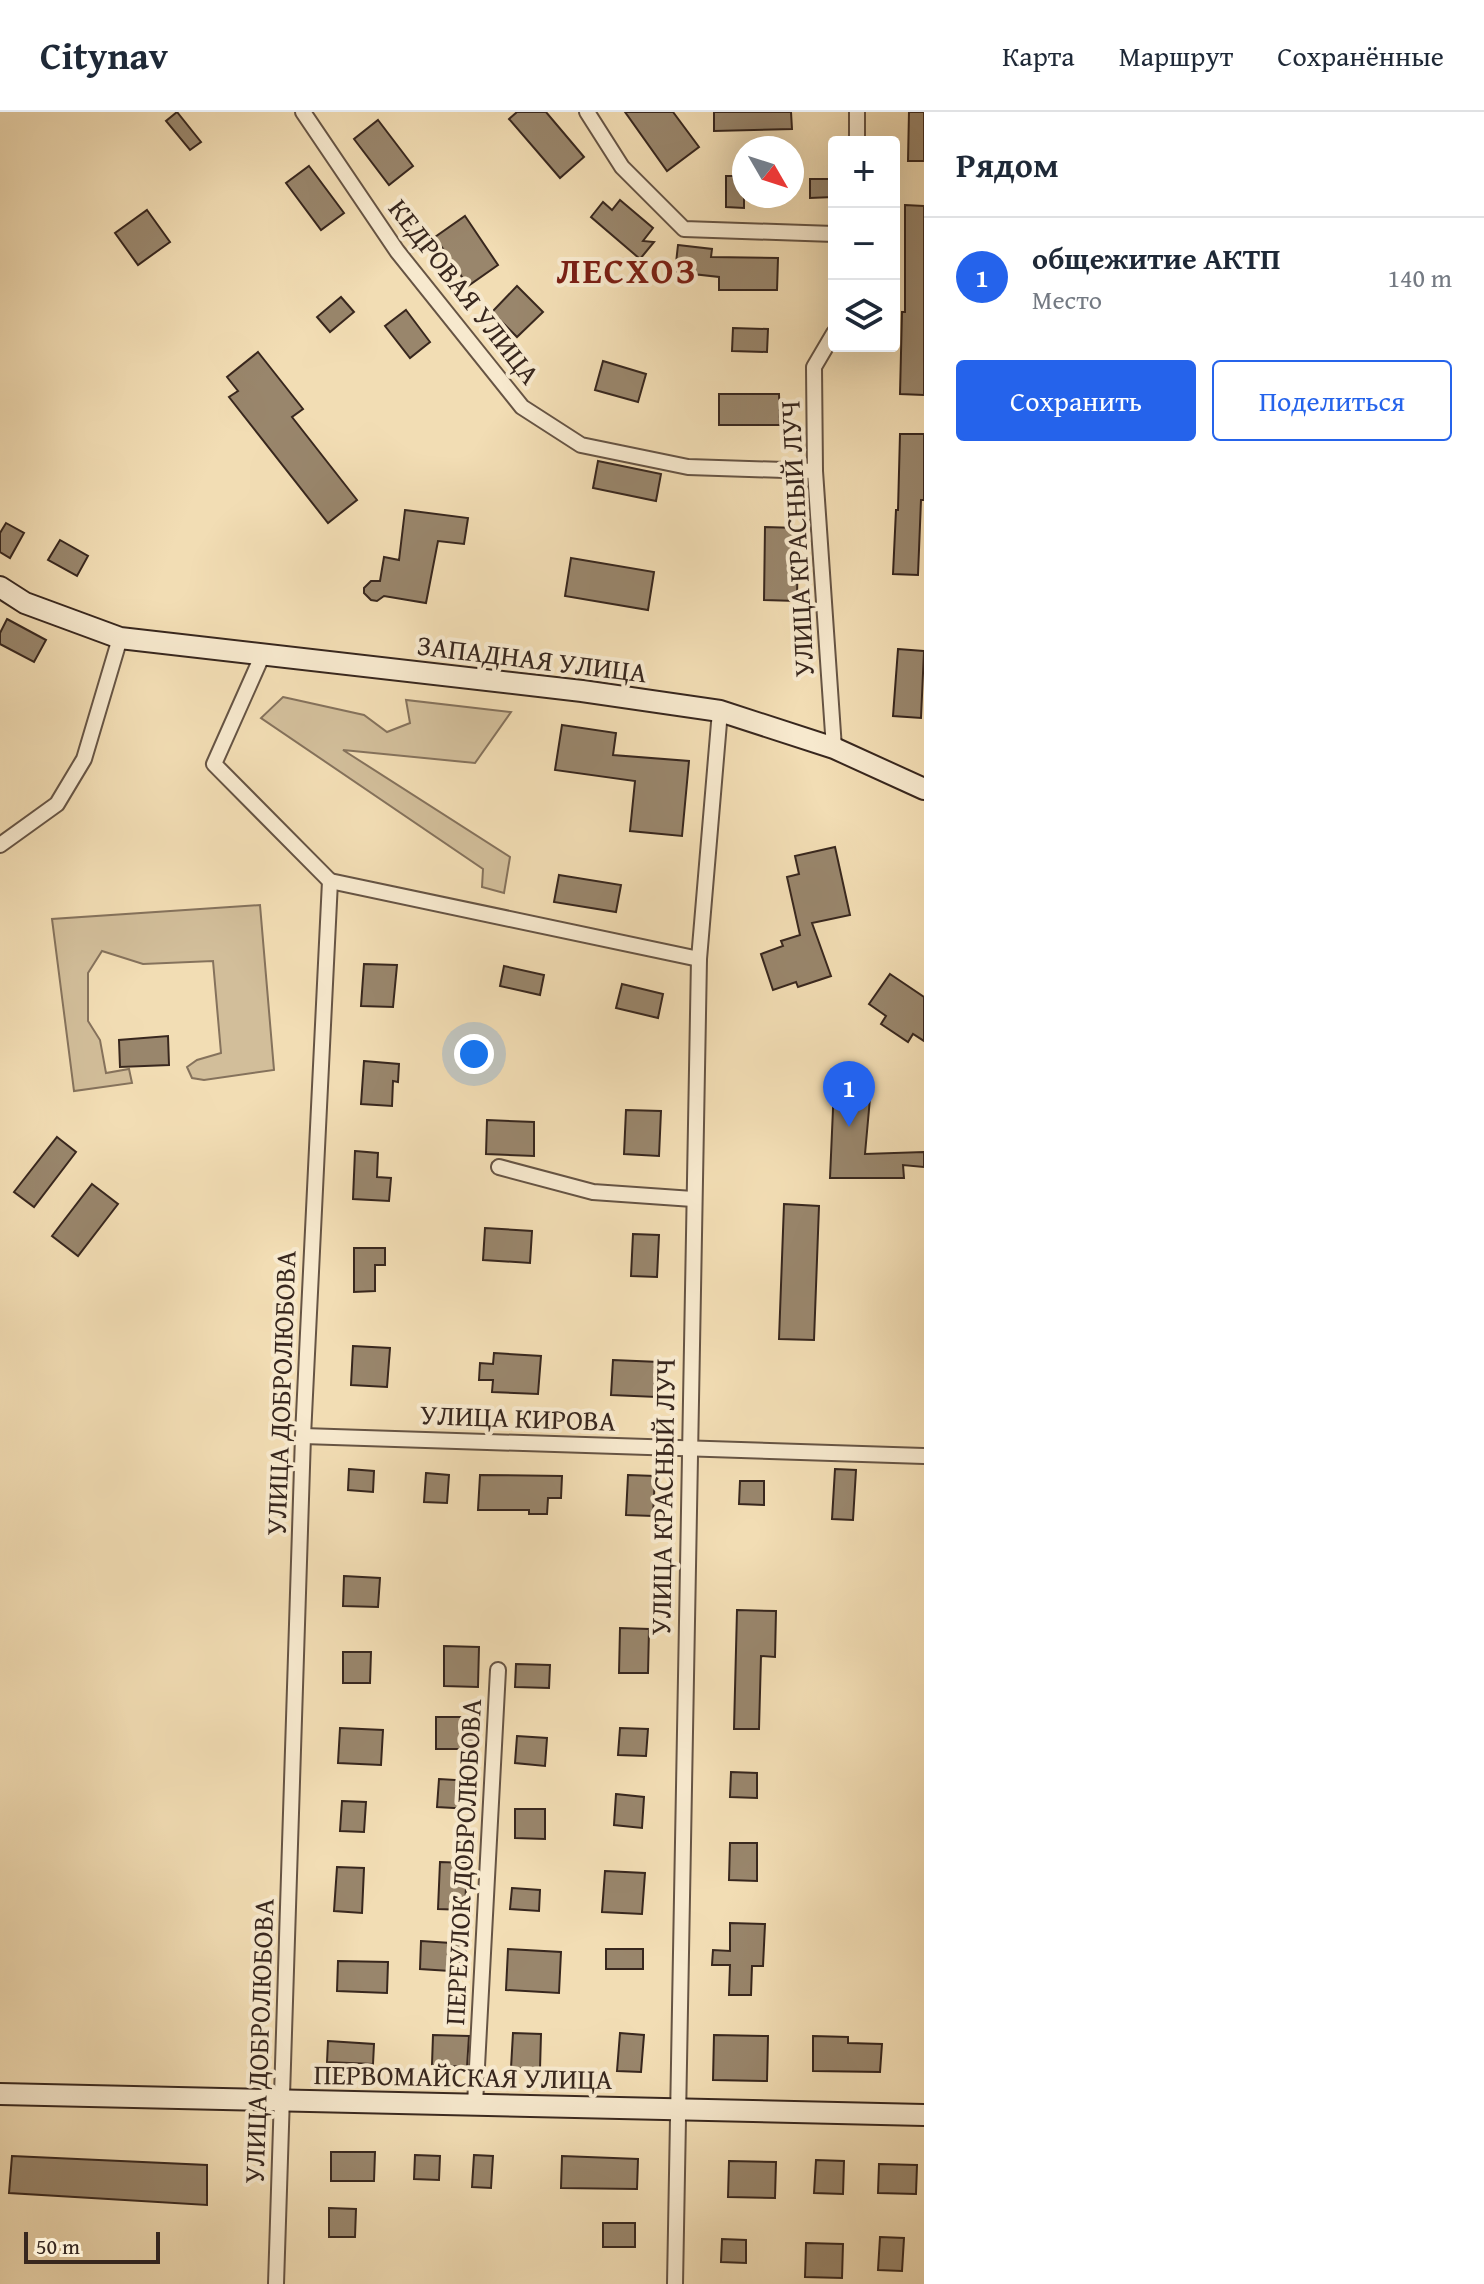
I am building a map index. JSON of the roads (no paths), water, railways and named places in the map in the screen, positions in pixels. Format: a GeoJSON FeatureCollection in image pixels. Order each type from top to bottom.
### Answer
{"type":"FeatureCollection","features":[{"type":"Feature","properties":{"kind":"street","name":"КЕДРОВАЯ УЛИЦА"},"geometry":{"type":"LineString","coordinates":[[303,112],[397,251],[522,407],[581,445],[688,467],[815,471]]}},
{"type":"Feature","properties":{"kind":"street"},"geometry":{"type":"LineString","coordinates":[[587,112],[622,167],[684,229],[828,234]]}},
{"type":"Feature","properties":{"kind":"street"},"geometry":{"type":"LineString","coordinates":[[857,112],[857,136]]}},
{"type":"Feature","properties":{"kind":"street","name":"УЛИЦА КРАСНЫЙ ЛУЧ"},"geometry":{"type":"LineString","coordinates":[[828,343],[814,367],[815,471],[834,748]]}},
{"type":"Feature","properties":{"kind":"street","name":"ЗАПАДНАЯ УЛИЦА"},"geometry":{"type":"LineString","coordinates":[[0,587],[25,603],[120,638],[582,691],[720,711],[834,748],[924,789]]}},
{"type":"Feature","properties":{"kind":"street"},"geometry":{"type":"LineString","coordinates":[[0,845],[57,804],[84,759],[120,638]]}},
{"type":"Feature","properties":{"kind":"street"},"geometry":{"type":"LineString","coordinates":[[263,654],[214,764],[330,881],[699,959]]}},
{"type":"Feature","properties":{"kind":"street","name":"УЛИЦА КРАСНЫЙ ЛУЧ"},"geometry":{"type":"LineString","coordinates":[[675,2284],[699,959],[720,711]]}},
{"type":"Feature","properties":{"kind":"street","name":"УЛИЦА ДОБРОЛЮБОВА"},"geometry":{"type":"LineString","coordinates":[[276,2284],[303,1436],[330,881]]}},
{"type":"Feature","properties":{"kind":"street"},"geometry":{"type":"LineString","coordinates":[[499,1167],[593,1192],[693,1199]]}},
{"type":"Feature","properties":{"kind":"street","name":"УЛИЦА КИРОВА"},"geometry":{"type":"LineString","coordinates":[[303,1436],[924,1456]]}},
{"type":"Feature","properties":{"kind":"street","name":"ПЕРЕУЛОК ДОБРОЛЮБОВА"},"geometry":{"type":"LineString","coordinates":[[475,2104],[498,1670]]}},
{"type":"Feature","properties":{"kind":"street","name":"ПЕРВОМАЙСКАЯ УЛИЦА"},"geometry":{"type":"LineString","coordinates":[[0,2094],[924,2115]]}},
{"type":"Feature","properties":{"kind":"place","name":"общежитие АКТП"},"geometry":{"type":"Point","coordinates":[849,1127]}},
{"type":"Feature","properties":{"kind":"district","name":"ЛЕСХОЗ"},"geometry":{"type":"Point","coordinates":[627,269]}}]}
